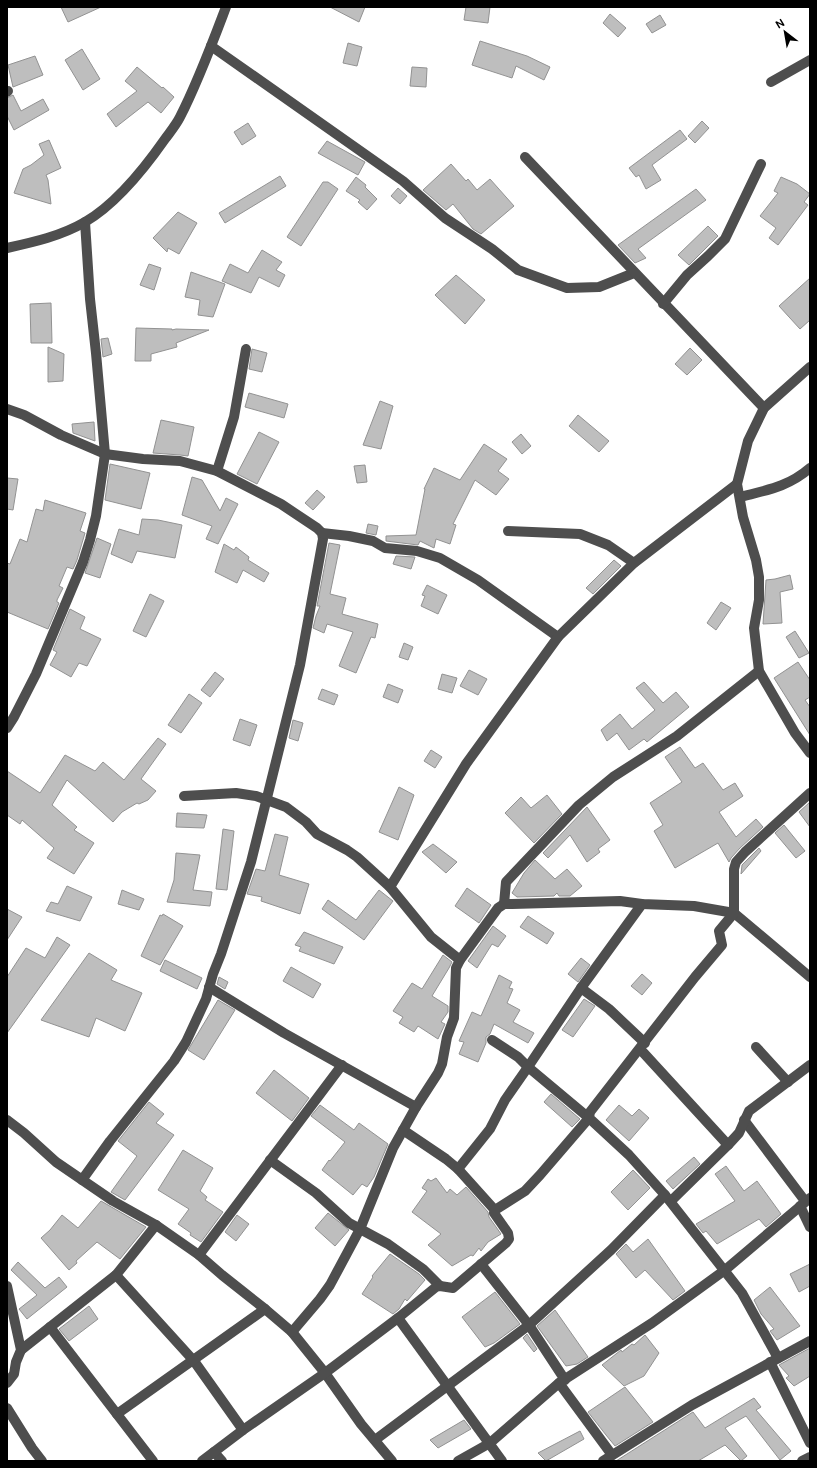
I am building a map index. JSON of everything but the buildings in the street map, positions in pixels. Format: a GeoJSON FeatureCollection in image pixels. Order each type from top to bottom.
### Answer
{"type":"FeatureCollection","features":[{"type":"Feature","properties":{"kind":"street"},"geometry":{"type":"LineString","coordinates":[[7,248],[54,237],[85,222],[111,202],[134,180],[180,118],[226,7]]}},
{"type":"Feature","properties":{"kind":"street"},"geometry":{"type":"LineString","coordinates":[[211,46],[404,181],[445,218],[492,249],[518,270],[567,288],[599,287],[634,273]]}},
{"type":"Feature","properties":{"kind":"street"},"geometry":{"type":"LineString","coordinates":[[771,82],[810,60]]}},
{"type":"Feature","properties":{"kind":"street"},"geometry":{"type":"LineString","coordinates":[[524,157],[764,408]]}},
{"type":"Feature","properties":{"kind":"street"},"geometry":{"type":"LineString","coordinates":[[663,304],[687,275],[725,239],[761,164]]}},
{"type":"Feature","properties":{"kind":"street"},"geometry":{"type":"LineString","coordinates":[[7,728],[36,674],[83,562],[96,516],[105,454],[90,299],[85,222]]}},
{"type":"Feature","properties":{"kind":"street"},"geometry":{"type":"LineString","coordinates":[[217,471],[234,417],[246,349]]}},
{"type":"Feature","properties":{"kind":"street"},"geometry":{"type":"LineString","coordinates":[[810,367],[764,408],[748,441],[736,484],[759,577],[759,600],[754,628],[759,671],[795,733],[810,753]]}},
{"type":"Feature","properties":{"kind":"street"},"geometry":{"type":"LineString","coordinates":[[7,409],[24,415],[61,435],[105,454],[143,459],[180,461],[217,471],[281,504],[317,528],[322,533],[323,539],[300,665],[251,862],[206,1000],[193,1029],[174,1061],[110,1141],[82,1180]]}},
{"type":"Feature","properties":{"kind":"street"},"geometry":{"type":"LineString","coordinates":[[740,497],[780,487],[801,476],[810,468]]}},
{"type":"Feature","properties":{"kind":"street"},"geometry":{"type":"LineString","coordinates":[[390,887],[466,764],[558,637],[634,563],[736,484]]}},
{"type":"Feature","properties":{"kind":"street"},"geometry":{"type":"LineString","coordinates":[[508,531],[580,534],[608,545],[634,563]]}},
{"type":"Feature","properties":{"kind":"street"},"geometry":{"type":"LineString","coordinates":[[322,533],[349,536],[373,541],[385,548],[417,551],[440,558],[478,580],[558,637]]}},
{"type":"Feature","properties":{"kind":"street"},"geometry":{"type":"LineString","coordinates":[[504,904],[506,882],[579,805],[613,777],[677,736],[759,671]]}},
{"type":"Feature","properties":{"kind":"street"},"geometry":{"type":"LineString","coordinates":[[184,796],[236,793],[256,796],[286,807],[306,822],[317,834],[357,857],[390,887],[431,937],[460,960]]}},
{"type":"Feature","properties":{"kind":"street"},"geometry":{"type":"LineString","coordinates":[[495,1210],[524,1191],[540,1175],[589,1118],[590,1112],[722,945],[719,932],[734,913],[734,868],[736,862],[754,842],[810,793]]}},
{"type":"Feature","properties":{"kind":"street"},"geometry":{"type":"LineString","coordinates":[[292,1332],[330,1285],[360,1229],[393,1148],[442,1064],[447,1037],[454,1018],[456,968],[460,960],[498,908],[504,904],[620,901],[642,904],[694,906],[734,913],[810,976]]}},
{"type":"Feature","properties":{"kind":"street"},"geometry":{"type":"LineString","coordinates":[[458,1169],[490,1129],[505,1100],[581,988],[642,904]]}},
{"type":"Feature","properties":{"kind":"street"},"geometry":{"type":"LineString","coordinates":[[209,987],[284,1032],[416,1107]]}},
{"type":"Feature","properties":{"kind":"street"},"geometry":{"type":"LineString","coordinates":[[581,988],[608,1010],[642,1046],[728,1145]]}},
{"type":"Feature","properties":{"kind":"street"},"geometry":{"type":"LineString","coordinates":[[492,1040],[518,1057],[589,1118],[629,1155],[668,1198],[725,1270],[742,1293],[774,1360],[810,1443]]}},
{"type":"Feature","properties":{"kind":"street"},"geometry":{"type":"LineString","coordinates":[[756,1047],[788,1082]]}},
{"type":"Feature","properties":{"kind":"street"},"geometry":{"type":"LineString","coordinates":[[199,1255],[342,1065]]}},
{"type":"Feature","properties":{"kind":"street"},"geometry":{"type":"LineString","coordinates":[[375,1440],[529,1325],[728,1145],[739,1133],[749,1111],[810,1065]]}},
{"type":"Feature","properties":{"kind":"street"},"geometry":{"type":"LineString","coordinates":[[7,1120],[56,1162],[199,1255],[292,1332],[325,1373],[345,1403],[392,1461]]}},
{"type":"Feature","properties":{"kind":"street"},"geometry":{"type":"LineString","coordinates":[[744,1120],[805,1202],[810,1227]]}},
{"type":"Feature","properties":{"kind":"street"},"geometry":{"type":"LineString","coordinates":[[270,1160],[306,1185],[348,1223],[388,1244],[423,1269],[440,1286],[454,1288],[506,1243],[509,1239],[508,1233],[494,1213],[495,1210],[458,1169],[446,1159],[403,1130]]}},
{"type":"Feature","properties":{"kind":"street"},"geometry":{"type":"LineString","coordinates":[[458,1461],[490,1443],[562,1382],[652,1324],[725,1270],[805,1202]]}},
{"type":"Feature","properties":{"kind":"street"},"geometry":{"type":"LineString","coordinates":[[7,1383],[14,1374],[16,1362],[21,1350],[116,1276],[156,1226]]}},
{"type":"Feature","properties":{"kind":"street"},"geometry":{"type":"LineString","coordinates":[[481,1264],[529,1325],[562,1382],[612,1455]]}},
{"type":"Feature","properties":{"kind":"street"},"geometry":{"type":"LineString","coordinates":[[116,1276],[194,1361],[242,1430]]}},
{"type":"Feature","properties":{"kind":"street"},"geometry":{"type":"LineString","coordinates":[[7,1286],[21,1350]]}},
{"type":"Feature","properties":{"kind":"street"},"geometry":{"type":"LineString","coordinates":[[202,1461],[242,1430],[325,1373],[440,1286]]}},
{"type":"Feature","properties":{"kind":"street"},"geometry":{"type":"LineString","coordinates":[[117,1414],[194,1361],[265,1309]]}},
{"type":"Feature","properties":{"kind":"street"},"geometry":{"type":"LineString","coordinates":[[398,1318],[502,1461]]}},
{"type":"Feature","properties":{"kind":"street"},"geometry":{"type":"LineString","coordinates":[[50,1327],[153,1461]]}},
{"type":"Feature","properties":{"kind":"street"},"geometry":{"type":"LineString","coordinates":[[603,1461],[692,1405],[810,1341]]}},
{"type":"Feature","properties":{"kind":"street"},"geometry":{"type":"LineString","coordinates":[[7,1408],[42,1461]]}},
{"type":"Feature","properties":{"kind":"street"},"geometry":{"type":"LineString","coordinates":[[214,1452],[222,1461]]}},
{"type":"Feature","properties":{"kind":"street"},"geometry":{"type":"LineString","coordinates":[[802,1461],[810,1457]]}}]}
